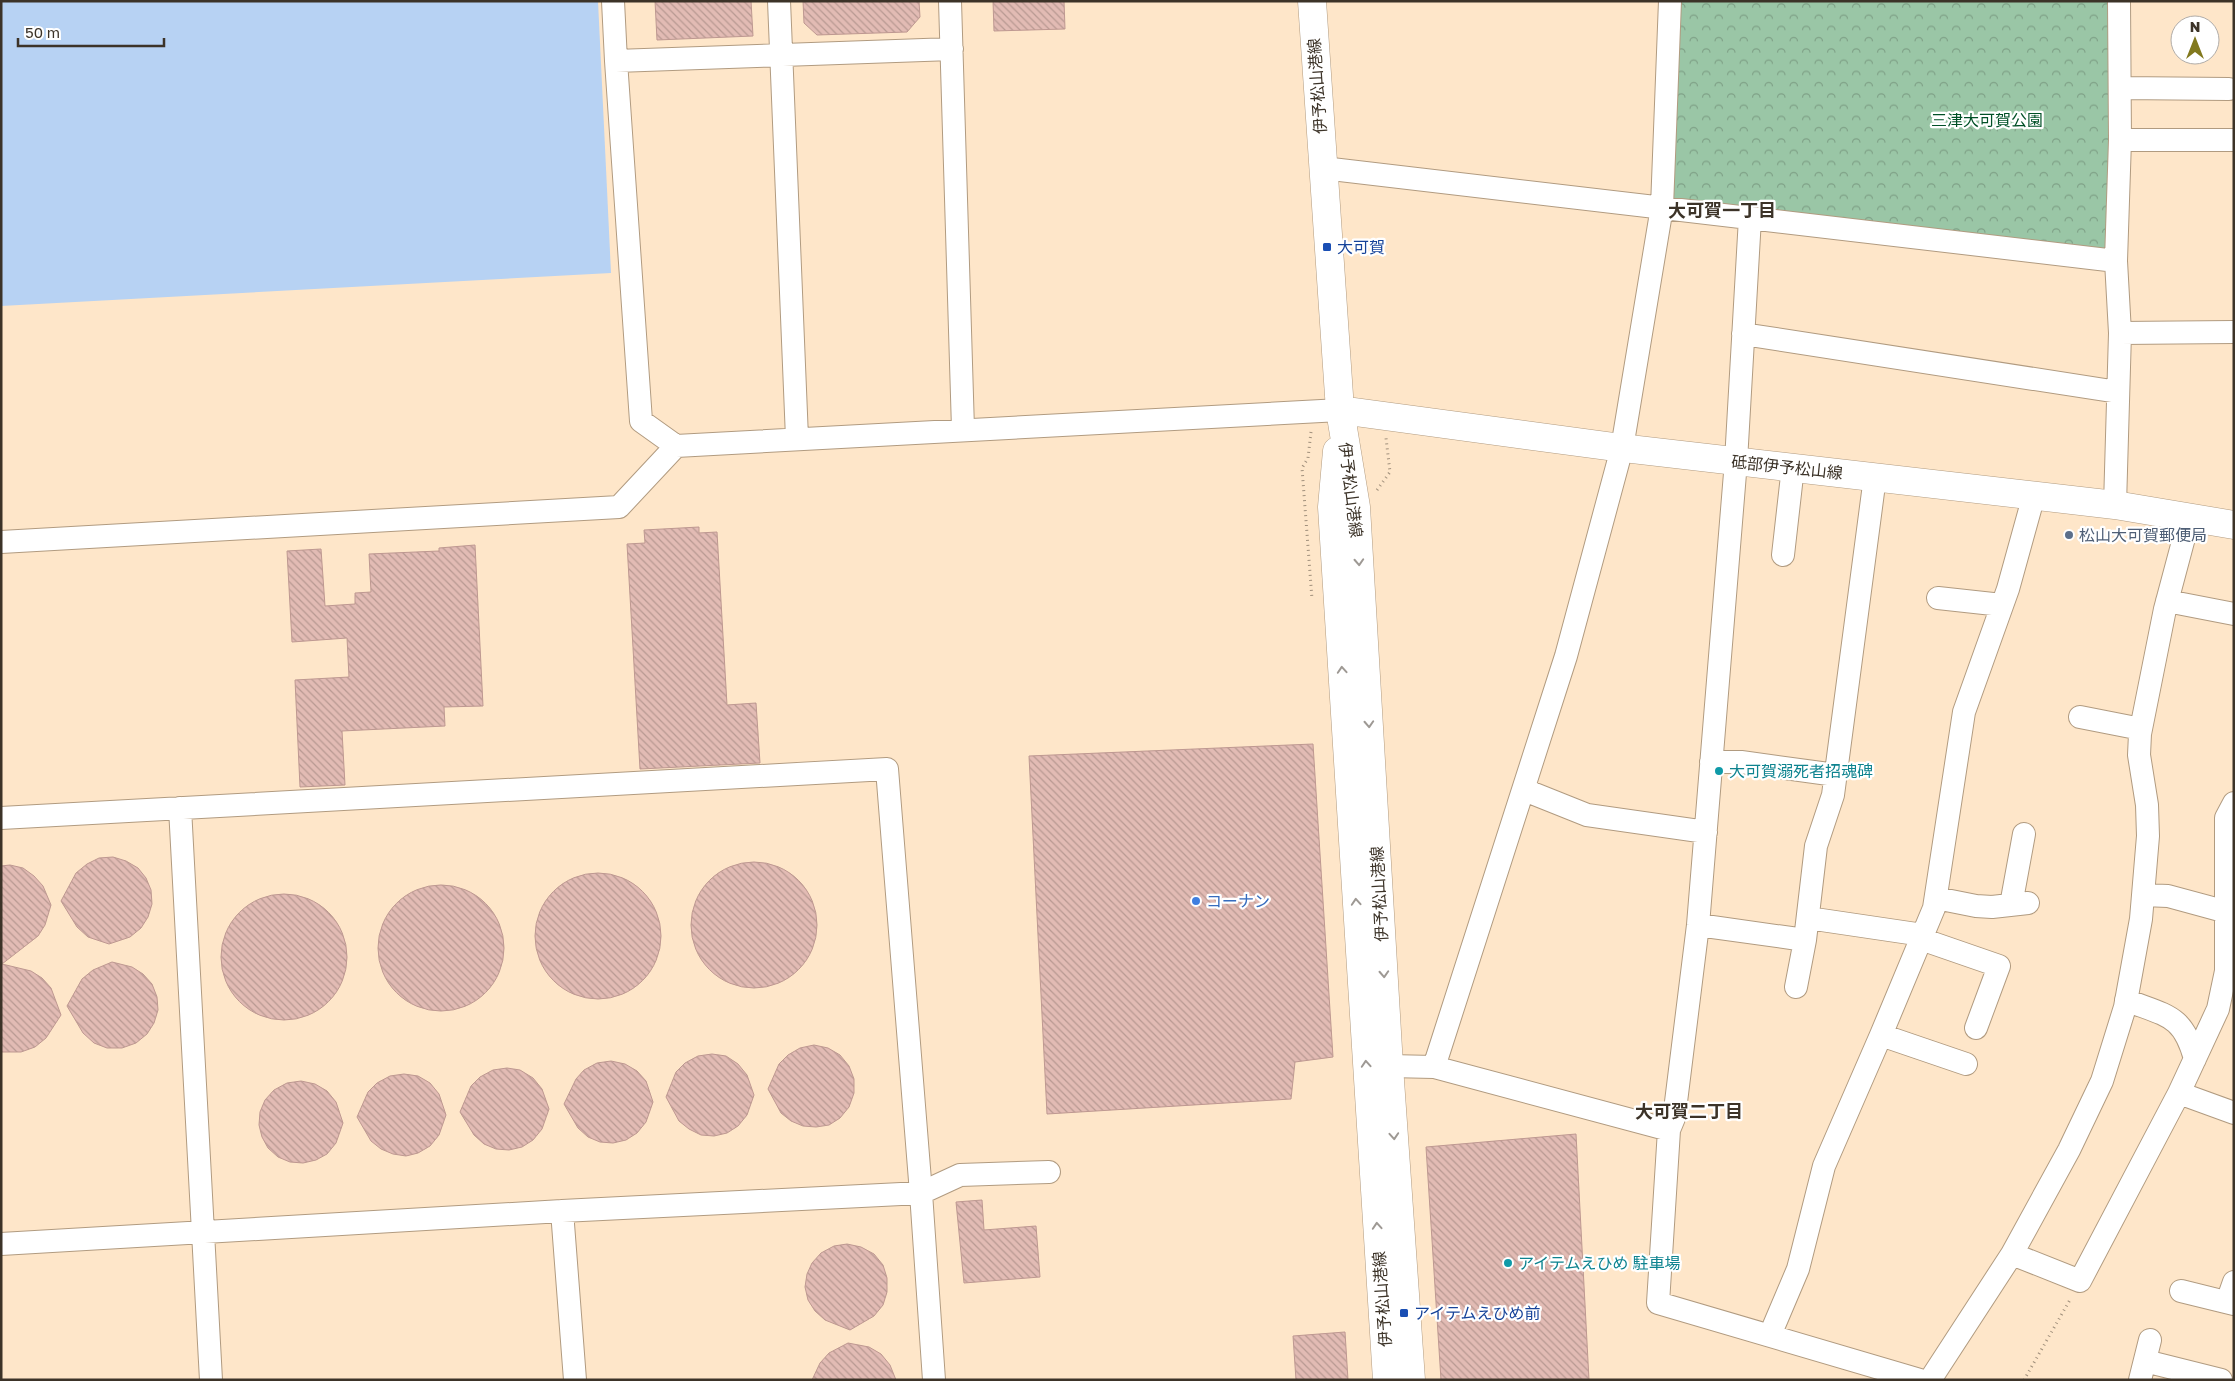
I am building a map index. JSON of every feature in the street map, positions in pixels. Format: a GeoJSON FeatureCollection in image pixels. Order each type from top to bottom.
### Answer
{"type":"FeatureCollection","features":[{"type":"Feature","properties":{"kind":"main road","name":"伊予松山港線"},"geometry":{"type":"LineString","coordinates":[[1312,1],[1340,410],[1356,507],[1389,1066],[1411,1380]]}},
{"type":"Feature","properties":{"kind":"main road","name":"伊予松山港線"},"geometry":{"type":"LineString","coordinates":[[1340,410],[1332,507],[1387,1380]]}},
{"type":"Feature","properties":{"kind":"main road","name":"砥部伊予松山線"},"geometry":{"type":"LineString","coordinates":[[1340,410],[1622,448],[2115,505],[2234,525]]}},
{"type":"Feature","properties":{"kind":"street"},"geometry":{"type":"LineString","coordinates":[[613,1],[641,420],[676,446],[1340,410]]}},
{"type":"Feature","properties":{"kind":"street"},"geometry":{"type":"LineString","coordinates":[[779,1],[797,438]]}},
{"type":"Feature","properties":{"kind":"street"},"geometry":{"type":"LineString","coordinates":[[950,1],[963,429]]}},
{"type":"Feature","properties":{"kind":"street"},"geometry":{"type":"LineString","coordinates":[[1434,1067],[1566,656],[1622,448],[1662,207],[1670,1]]}},
{"type":"Feature","properties":{"kind":"street"},"geometry":{"type":"LineString","coordinates":[[2115,505],[2120,333],[2116,261],[2120,140],[2119,1]]}},
{"type":"Feature","properties":{"kind":"street"},"geometry":{"type":"LineString","coordinates":[[616,61],[952,49]]}},
{"type":"Feature","properties":{"kind":"street"},"geometry":{"type":"LineString","coordinates":[[2120,88],[2229,89]]}},
{"type":"Feature","properties":{"kind":"street"},"geometry":{"type":"LineString","coordinates":[[2120,140],[2234,140]]}},
{"type":"Feature","properties":{"kind":"street"},"geometry":{"type":"LineString","coordinates":[[1323,168],[2116,261]]}},
{"type":"Feature","properties":{"kind":"street"},"geometry":{"type":"LineString","coordinates":[[1750,218],[1736,461],[1706,832],[1698,925],[1674,1118],[1669,1130],[1658,1303],[1770,1334],[1920,1380]]}},
{"type":"Feature","properties":{"kind":"street"},"geometry":{"type":"LineString","coordinates":[[2120,333],[2234,332]]}},
{"type":"Feature","properties":{"kind":"street"},"geometry":{"type":"LineString","coordinates":[[1743,334],[2118,392]]}},
{"type":"Feature","properties":{"kind":"street"},"geometry":{"type":"LineString","coordinates":[[1,542],[619,507],[676,446]]}},
{"type":"Feature","properties":{"kind":"street"},"geometry":{"type":"LineString","coordinates":[[1783,555],[1792,467]]}},
{"type":"Feature","properties":{"kind":"street"},"geometry":{"type":"LineString","coordinates":[[1796,987],[1806,940],[1816,846],[1833,795],[1836,776],[1875,477]]}},
{"type":"Feature","properties":{"kind":"street"},"geometry":{"type":"LineString","coordinates":[[1770,1334],[1798,1269],[1824,1166],[1882,1035],[1936,898],[1964,712],[2002,605],[2034,495]]}},
{"type":"Feature","properties":{"kind":"street"},"geometry":{"type":"LineString","coordinates":[[1930,1380],[2012,1254],[2069,1150],[2102,1081],[2126,1000],[2141,919],[2148,836],[2147,805],[2139,755],[2141,729],[2167,601],[2190,519]]}},
{"type":"Feature","properties":{"kind":"street"},"geometry":{"type":"LineString","coordinates":[[1938,598],[2002,605]]}},
{"type":"Feature","properties":{"kind":"street"},"geometry":{"type":"LineString","coordinates":[[2167,601],[2234,614]]}},
{"type":"Feature","properties":{"kind":"street"},"geometry":{"type":"LineString","coordinates":[[2080,717],[2141,729]]}},
{"type":"Feature","properties":{"kind":"street"},"geometry":{"type":"LineString","coordinates":[[1711,762],[1741,762],[1836,776]]}},
{"type":"Feature","properties":{"kind":"street"},"geometry":{"type":"LineString","coordinates":[[1,818],[887,769],[922,1193],[934,1380]]}},
{"type":"Feature","properties":{"kind":"street"},"geometry":{"type":"LineString","coordinates":[[1525,787],[1532,793],[1587,815],[1706,832]]}},
{"type":"Feature","properties":{"kind":"street"},"geometry":{"type":"LineString","coordinates":[[2012,1254],[2080,1281],[2179,1093],[2218,1009],[2226,971],[2230,913],[2226,818],[2234,803]]}},
{"type":"Feature","properties":{"kind":"street"},"geometry":{"type":"LineString","coordinates":[[180,808],[211,1380]]}},
{"type":"Feature","properties":{"kind":"street"},"geometry":{"type":"LineString","coordinates":[[1936,898],[1976,906],[2019,904],[2024,834]]}},
{"type":"Feature","properties":{"kind":"street"},"geometry":{"type":"LineString","coordinates":[[2143,895],[2168,896],[2230,913]]}},
{"type":"Feature","properties":{"kind":"street"},"geometry":{"type":"LineString","coordinates":[[1808,918],[1922,937],[1999,966],[1976,1028]]}},
{"type":"Feature","properties":{"kind":"street"},"geometry":{"type":"LineString","coordinates":[[1698,925],[1806,940]]}},
{"type":"Feature","properties":{"kind":"street"},"geometry":{"type":"LineString","coordinates":[[2126,1000],[2171,1018],[2182,1027],[2190,1039],[2195,1059]]}},
{"type":"Feature","properties":{"kind":"street"},"geometry":{"type":"LineString","coordinates":[[1882,1035],[1966,1064]]}},
{"type":"Feature","properties":{"kind":"street"},"geometry":{"type":"LineString","coordinates":[[1389,1066],[1434,1067],[1669,1130]]}},
{"type":"Feature","properties":{"kind":"street"},"geometry":{"type":"LineString","coordinates":[[2179,1093],[2234,1113]]}},
{"type":"Feature","properties":{"kind":"street"},"geometry":{"type":"LineString","coordinates":[[1,1244],[562,1211],[922,1193],[960,1175],[1049,1172]]}},
{"type":"Feature","properties":{"kind":"street"},"geometry":{"type":"LineString","coordinates":[[562,1211],[575,1380]]}},
{"type":"Feature","properties":{"kind":"street"},"geometry":{"type":"LineString","coordinates":[[2181,1291],[2231,1296]]}},
{"type":"Feature","properties":{"kind":"street"},"geometry":{"type":"LineString","coordinates":[[2145,1360],[2221,1380]]}},
{"type":"Feature","properties":{"kind":"path"},"geometry":{"type":"LineString","coordinates":[[2024,1380],[2080,1281]]}},
{"type":"Feature","properties":{"kind":"green space","name":"三津大可賀公園"},"geometry":{"type":"Polygon","coordinates":[[[1675,1],[2111,1],[2110,255],[1668,203],[1675,1]]]}},
{"type":"Feature","properties":{"kind":"water"},"geometry":{"type":"Polygon","coordinates":[[[1,1],[598,1],[611,273],[1,306],[1,1]]]}},
{"type":"Feature","properties":{"kind":"building"},"geometry":{"type":"Polygon","coordinates":[[[655,1],[751,1],[753,36],[657,40],[655,1]]]}},
{"type":"Feature","properties":{"kind":"building"},"geometry":{"type":"Polygon","coordinates":[[[803,1],[919,1],[920,17],[907,32],[817,35],[804,23],[803,1]]]}},
{"type":"Feature","properties":{"kind":"building"},"geometry":{"type":"Polygon","coordinates":[[[993,1],[1064,1],[1065,29],[994,31],[993,1]]]}},
{"type":"Feature","properties":{"kind":"building"},"geometry":{"type":"Polygon","coordinates":[[[699,527],[699,533],[717,532],[727,705],[756,703],[760,763],[640,769],[627,544],[645,543],[644,530],[699,527]]]}},
{"type":"Feature","properties":{"kind":"building"},"geometry":{"type":"Polygon","coordinates":[[[475,545],[483,706],[444,707],[445,726],[342,731],[345,785],[300,787],[295,680],[349,677],[347,638],[292,642],[287,551],[321,549],[325,606],[355,604],[355,593],[371,592],[369,554],[439,551],[439,548],[475,545]]]}},
{"type":"Feature","properties":{"kind":"building","name":"コーナン"},"geometry":{"type":"Polygon","coordinates":[[[1313,744],[1333,1057],[1295,1062],[1291,1099],[1047,1114],[1029,756],[1313,744]]]}},
{"type":"Feature","properties":{"kind":"building"},"geometry":{"type":"Polygon","coordinates":[[[113,857],[126,861],[138,868],[146,878],[151,890],[152,904],[148,917],[141,928],[130,937],[109,944],[88,937],[77,927],[61,901],[76,873],[87,864],[99,858],[113,857]]]}},
{"type":"Feature","properties":{"kind":"building"},"geometry":{"type":"Polygon","coordinates":[[[754,862],[778,867],[798,881],[812,901],[817,925],[812,949],[798,969],[778,983],[754,988],[730,983],[710,969],[696,949],[691,925],[696,901],[710,881],[730,867],[754,862]]]}},
{"type":"Feature","properties":{"kind":"building"},"geometry":{"type":"Polygon","coordinates":[[[10,865],[23,868],[34,876],[43,886],[51,905],[45,925],[38,936],[2,964],[31,971],[42,978],[51,988],[61,1015],[46,1038],[35,1047],[21,1052],[1,1052],[1,866],[10,865]]]}},
{"type":"Feature","properties":{"kind":"building"},"geometry":{"type":"Polygon","coordinates":[[[598,873],[622,878],[642,892],[656,912],[661,936],[656,960],[642,980],[622,994],[598,999],[574,994],[554,980],[540,960],[535,936],[540,912],[554,892],[574,878],[598,873]]]}},
{"type":"Feature","properties":{"kind":"building"},"geometry":{"type":"Polygon","coordinates":[[[441,885],[465,890],[485,904],[499,924],[504,948],[499,972],[485,992],[465,1006],[441,1011],[417,1006],[397,992],[383,972],[378,948],[383,924],[397,904],[417,890],[441,885]]]}},
{"type":"Feature","properties":{"kind":"building"},"geometry":{"type":"Polygon","coordinates":[[[284,894],[308,899],[328,913],[342,933],[347,957],[342,981],[328,1001],[308,1015],[284,1020],[260,1015],[240,1001],[226,981],[221,957],[226,933],[240,913],[260,899],[284,894]]]}},
{"type":"Feature","properties":{"kind":"building"},"geometry":{"type":"Polygon","coordinates":[[[112,962],[132,967],[143,974],[152,984],[157,997],[158,1010],[154,1023],[147,1034],[136,1043],[122,1048],[107,1048],[94,1043],[83,1033],[67,1006],[82,979],[93,970],[112,962]]]}},
{"type":"Feature","properties":{"kind":"building"},"geometry":{"type":"Polygon","coordinates":[[[814,1045],[828,1048],[840,1055],[849,1066],[854,1079],[854,1093],[849,1107],[840,1118],[829,1125],[816,1127],[803,1126],[791,1121],[781,1113],[768,1089],[779,1064],[788,1055],[800,1048],[814,1045]]]}},
{"type":"Feature","properties":{"kind":"building"},"geometry":{"type":"Polygon","coordinates":[[[712,1054],[726,1056],[738,1064],[747,1075],[754,1095],[747,1115],[738,1126],[727,1133],[714,1136],[701,1135],[679,1121],[666,1097],[676,1072],[685,1063],[698,1056],[712,1054]]]}},
{"type":"Feature","properties":{"kind":"building"},"geometry":{"type":"Polygon","coordinates":[[[611,1061],[625,1064],[637,1071],[646,1081],[653,1102],[646,1122],[637,1133],[626,1140],[613,1143],[600,1142],[588,1137],[578,1128],[564,1104],[576,1079],[584,1070],[597,1063],[611,1061]]]}},
{"type":"Feature","properties":{"kind":"building"},"geometry":{"type":"Polygon","coordinates":[[[507,1068],[520,1070],[533,1078],[542,1089],[549,1109],[542,1129],[533,1140],[522,1147],[509,1150],[496,1149],[484,1144],[474,1135],[460,1112],[471,1086],[480,1077],[493,1070],[507,1068]]]}},
{"type":"Feature","properties":{"kind":"building"},"geometry":{"type":"Polygon","coordinates":[[[404,1074],[418,1076],[430,1083],[439,1094],[446,1115],[439,1135],[430,1146],[418,1153],[406,1156],[393,1154],[381,1149],[371,1141],[357,1117],[368,1092],[377,1083],[390,1076],[404,1074]]]}},
{"type":"Feature","properties":{"kind":"building"},"geometry":{"type":"Polygon","coordinates":[[[301,1081],[315,1084],[327,1091],[336,1102],[343,1123],[336,1143],[327,1154],[316,1160],[303,1163],[290,1162],[278,1157],[268,1148],[262,1137],[259,1125],[260,1112],[265,1100],[274,1090],[287,1083],[301,1081]]]}},
{"type":"Feature","properties":{"kind":"building","name":"アイテムえひめ 駐車場"},"geometry":{"type":"Polygon","coordinates":[[[1576,1134],[1589,1380],[1441,1380],[1426,1147],[1576,1134]]]}},
{"type":"Feature","properties":{"kind":"building"},"geometry":{"type":"Polygon","coordinates":[[[982,1200],[984,1230],[1036,1226],[1040,1277],[964,1283],[956,1202],[982,1200]]]}},
{"type":"Feature","properties":{"kind":"building"},"geometry":{"type":"Polygon","coordinates":[[[847,1244],[861,1247],[874,1254],[883,1265],[887,1278],[887,1292],[883,1305],[874,1316],[850,1330],[825,1320],[815,1311],[808,1300],[805,1287],[807,1274],[812,1263],[821,1253],[834,1246],[847,1244]]]}},
{"type":"Feature","properties":{"kind":"building"},"geometry":{"type":"Polygon","coordinates":[[[1345,1332],[1348,1380],[1296,1380],[1293,1336],[1345,1332]]]}},
{"type":"Feature","properties":{"kind":"building"},"geometry":{"type":"Polygon","coordinates":[[[848,1343],[869,1347],[881,1354],[890,1365],[896,1380],[812,1380],[820,1363],[829,1353],[848,1343]]]}},
{"type":"Feature","properties":{"kind":"place","name":"大可賀"},"geometry":{"type":"Point","coordinates":[1327,247]}},
{"type":"Feature","properties":{"kind":"place","name":"松山大可賀郵便局"},"geometry":{"type":"Point","coordinates":[2069,535]}},
{"type":"Feature","properties":{"kind":"place","name":"大可賀溺死者招魂碑"},"geometry":{"type":"Point","coordinates":[1719,771]}},
{"type":"Feature","properties":{"kind":"place","name":"コーナン"},"geometry":{"type":"Point","coordinates":[1196,901]}},
{"type":"Feature","properties":{"kind":"place","name":"アイテムえひめ 駐車場"},"geometry":{"type":"Point","coordinates":[1508,1263]}},
{"type":"Feature","properties":{"kind":"place","name":"アイテムえひめ前"},"geometry":{"type":"Point","coordinates":[1404,1313]}},
{"type":"Feature","properties":{"kind":"district","name":"大可賀一丁目"},"geometry":{"type":"Point","coordinates":[1722,211]}},
{"type":"Feature","properties":{"kind":"district","name":"大可賀二丁目"},"geometry":{"type":"Point","coordinates":[1689,1112]}}]}
